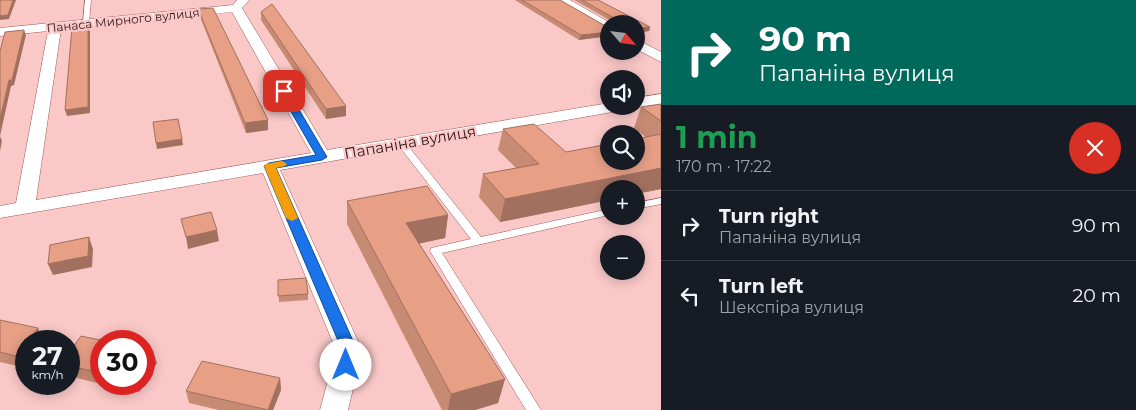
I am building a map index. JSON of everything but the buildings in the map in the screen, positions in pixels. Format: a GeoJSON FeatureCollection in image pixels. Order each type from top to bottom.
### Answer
{"type":"FeatureCollection","features":[{"type":"Feature","properties":{"kind":"street"},"geometry":{"type":"LineString","coordinates":[[562,0],[600,22]]}},
{"type":"Feature","properties":{"kind":"street","name":"Панаса Мирного вулиця"},"geometry":{"type":"LineString","coordinates":[[0,32],[239,4]]}},
{"type":"Feature","properties":{"kind":"street"},"geometry":{"type":"LineString","coordinates":[[239,4],[322,157]]}},
{"type":"Feature","properties":{"kind":"street"},"geometry":{"type":"LineString","coordinates":[[24,208],[55,26]]}},
{"type":"Feature","properties":{"kind":"street"},"geometry":{"type":"LineString","coordinates":[[645,48],[661,58]]}},
{"type":"Feature","properties":{"kind":"street"},"geometry":{"type":"LineString","coordinates":[[645,102],[661,99]]}},
{"type":"Feature","properties":{"kind":"street","name":"Папаніна вулиця"},"geometry":{"type":"LineString","coordinates":[[0,212],[600,109]]}},
{"type":"Feature","properties":{"kind":"street"},"geometry":{"type":"LineString","coordinates":[[269,166],[349,350],[334,410]]}},
{"type":"Feature","properties":{"kind":"lane"},"geometry":{"type":"LineString","coordinates":[[86,23],[88,0]]}},
{"type":"Feature","properties":{"kind":"lane"},"geometry":{"type":"LineString","coordinates":[[402,144],[478,241]]}},
{"type":"Feature","properties":{"kind":"lane"},"geometry":{"type":"LineString","coordinates":[[645,204],[661,201]]}},
{"type":"Feature","properties":{"kind":"lane"},"geometry":{"type":"LineString","coordinates":[[534,410],[435,251],[600,214]]}},
{"type":"Feature","properties":{"kind":"slow traffic"},"geometry":{"type":"LineString","coordinates":[[282,164],[269,166],[292,218]]}},
{"type":"Feature","properties":{"kind":"route"},"geometry":{"type":"LineString","coordinates":[[284,91],[322,157],[269,166],[349,350],[346,365]]}}]}
